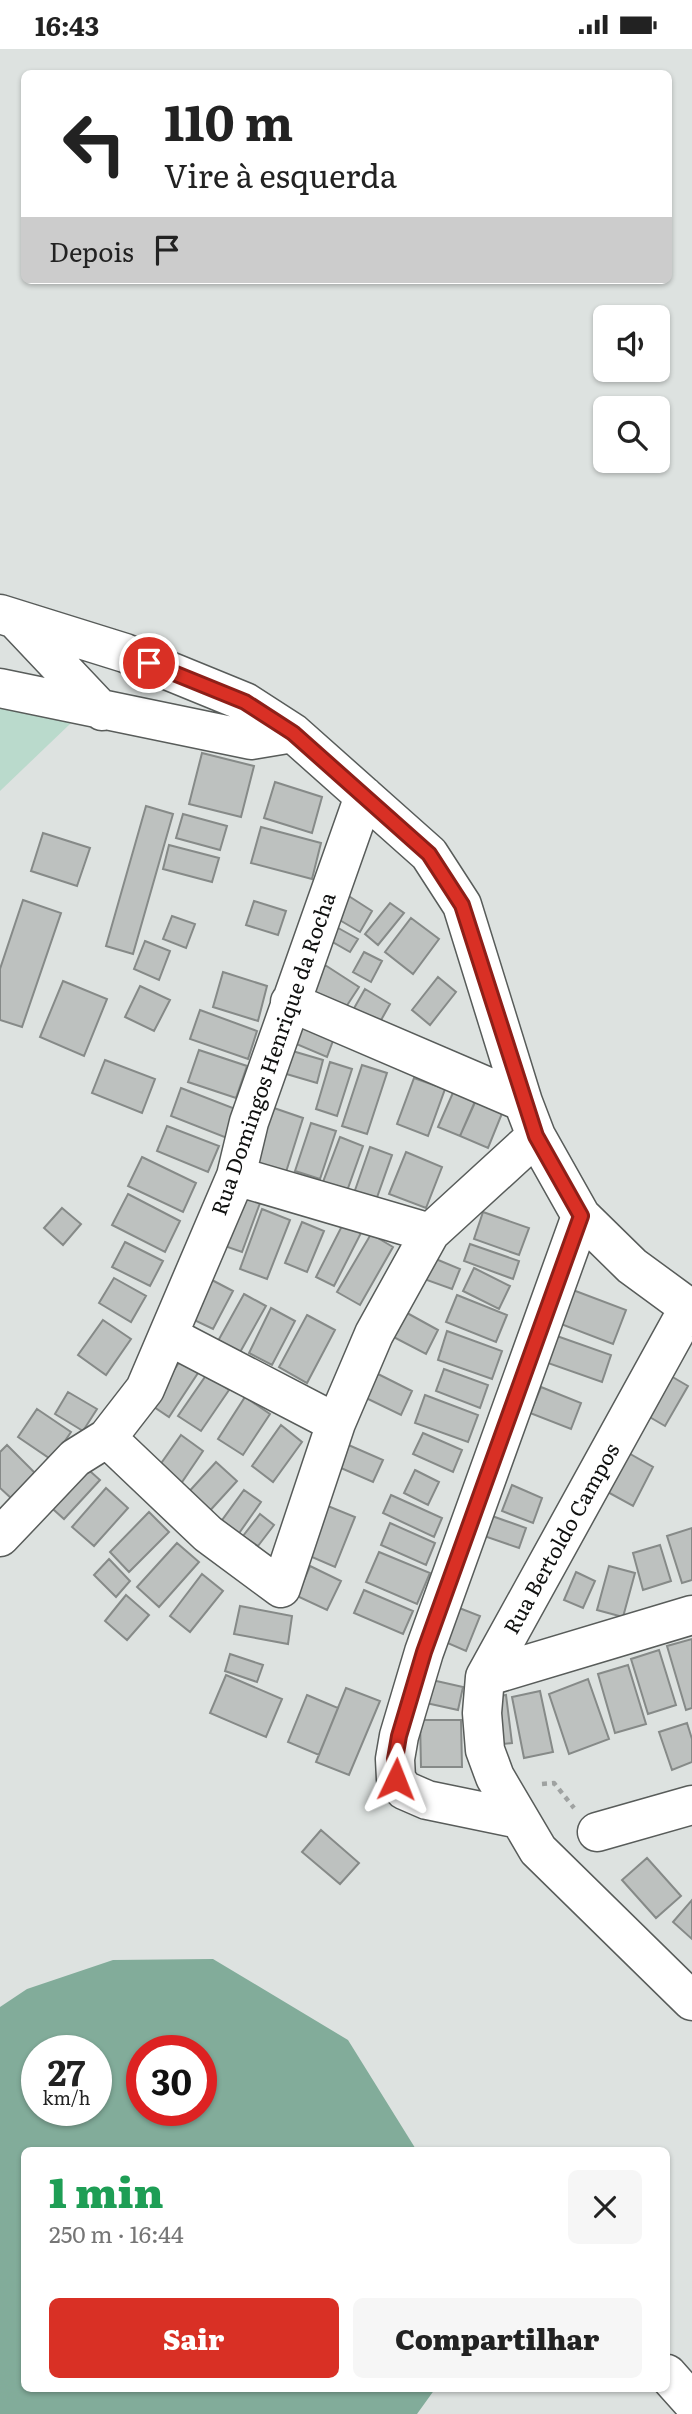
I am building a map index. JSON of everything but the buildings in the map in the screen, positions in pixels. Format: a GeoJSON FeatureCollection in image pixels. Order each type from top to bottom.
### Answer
{"type":"FeatureCollection","features":[{"type":"Feature","properties":{"kind":"street"},"geometry":{"type":"LineString","coordinates":[[7,616],[102,711]]}},
{"type":"Feature","properties":{"kind":"street"},"geometry":{"type":"LineString","coordinates":[[7,616],[125,653],[245,702],[293,733],[429,854],[462,905],[530,1119],[581,1216],[689,1319]]}},
{"type":"Feature","properties":{"kind":"street"},"geometry":{"type":"LineString","coordinates":[[0,688],[251,740],[293,733]]}},
{"type":"Feature","properties":{"kind":"street","name":"Rua Domingos Henrique da Rocha"},"geometry":{"type":"LineString","coordinates":[[0,1537],[75,1458],[107,1438],[145,1389],[236,1175],[249,1122],[365,796]]}},
{"type":"Feature","properties":{"kind":"street"},"geometry":{"type":"LineString","coordinates":[[290,1002],[530,1119]]}},
{"type":"Feature","properties":{"kind":"street"},"geometry":{"type":"LineString","coordinates":[[107,1438],[208,1534],[281,1588],[336,1423],[374,1334],[430,1233],[530,1119]]}},
{"type":"Feature","properties":{"kind":"street"},"geometry":{"type":"LineString","coordinates":[[236,1175],[430,1233]]}},
{"type":"Feature","properties":{"kind":"street"},"geometry":{"type":"LineString","coordinates":[[519,1819],[427,1800],[404,1790],[396,1779],[395,1759],[399,1736],[424,1652],[581,1216]]}},
{"type":"Feature","properties":{"kind":"street","name":"Rua Bertoldo Campos"},"geometry":{"type":"LineString","coordinates":[[689,1319],[485,1677],[482,1713],[485,1750],[495,1777],[538,1850],[692,2001]]}},
{"type":"Feature","properties":{"kind":"street"},"geometry":{"type":"LineString","coordinates":[[169,1336],[336,1423]]}},
{"type":"Feature","properties":{"kind":"street"},"geometry":{"type":"LineString","coordinates":[[485,1677],[692,1615]]}},
{"type":"Feature","properties":{"kind":"street"},"geometry":{"type":"LineString","coordinates":[[597,1832],[692,1805]]}},
{"type":"Feature","properties":{"kind":"street"},"geometry":{"type":"LineString","coordinates":[[670,2377],[692,2402]]}},
{"type":"Feature","properties":{"kind":"shaded area"},"geometry":{"type":"Polygon","coordinates":[[[0,708],[71,723],[0,791],[0,708]]]}},
{"type":"Feature","properties":{"kind":"shaded area"},"geometry":{"type":"Polygon","coordinates":[[[213,1959],[348,2040],[415,2147],[21,2147],[21,2392],[433,2392],[417,2414],[0,2414],[0,2007],[27,1989],[113,1960],[213,1959]]]}},
{"type":"Feature","properties":{"kind":"route"},"geometry":{"type":"LineString","coordinates":[[149,663],[245,702],[293,733],[429,854],[462,905],[536,1136],[581,1216],[424,1652],[399,1736],[395,1759],[396,1779]]}}]}
